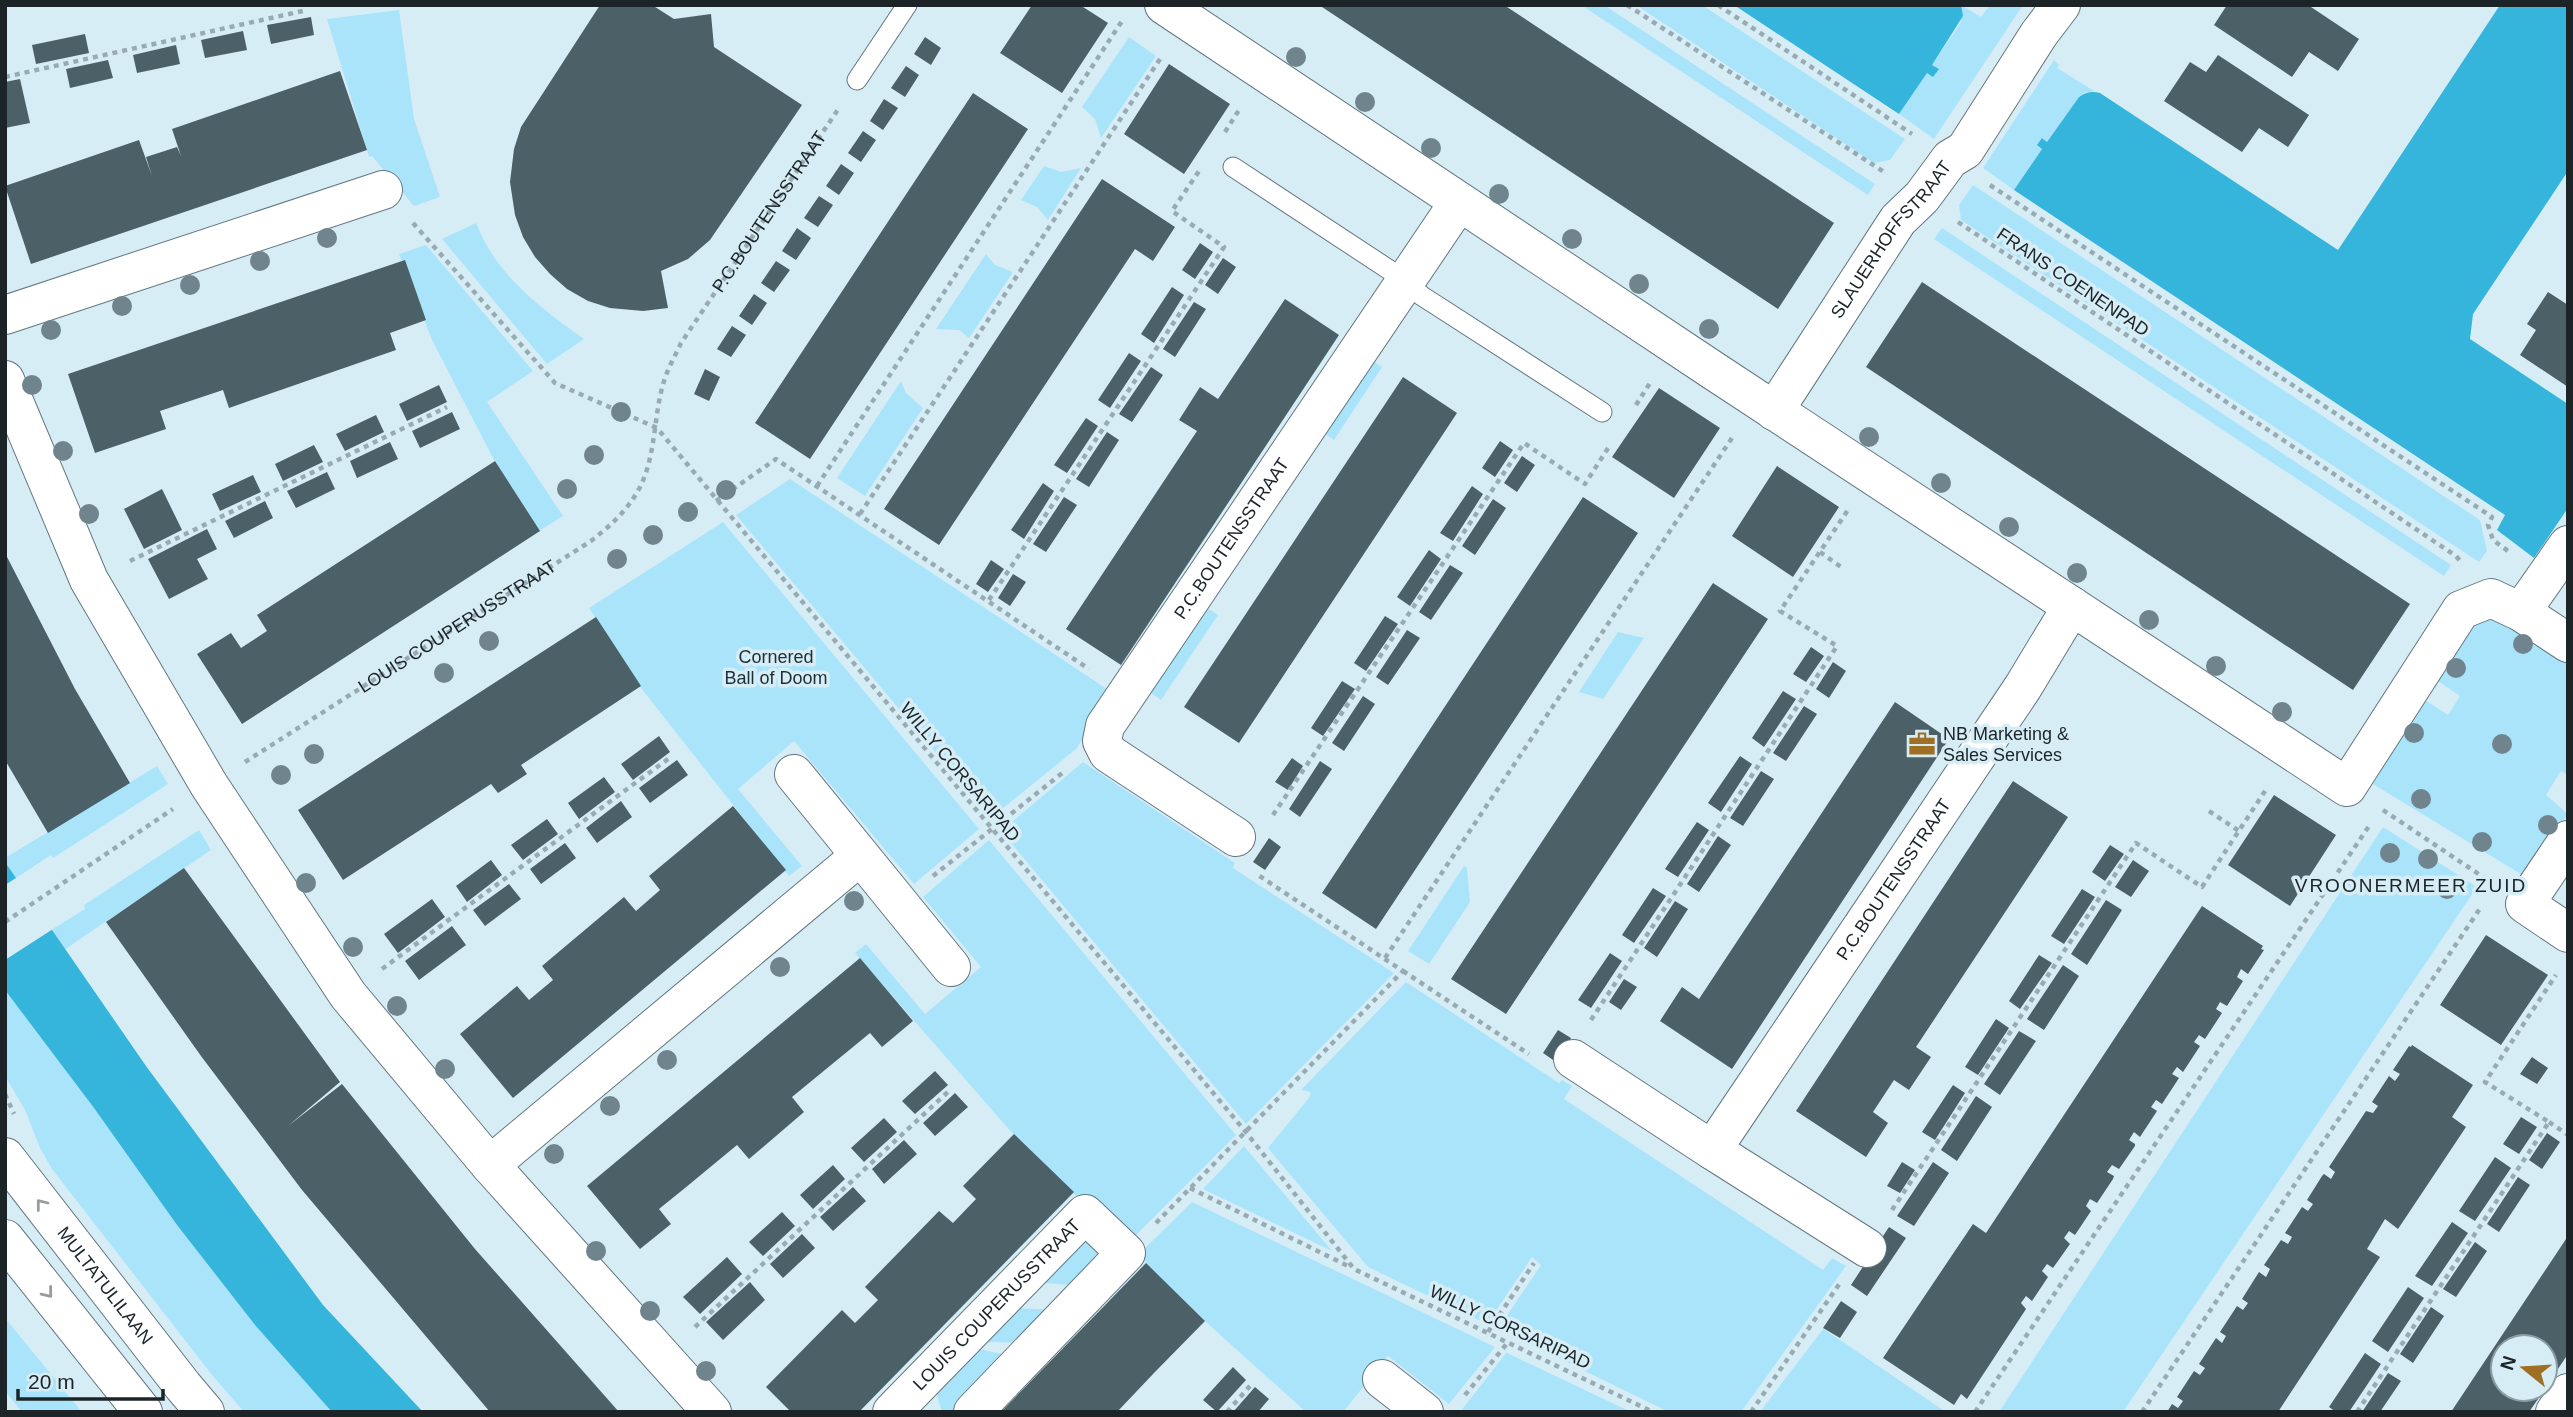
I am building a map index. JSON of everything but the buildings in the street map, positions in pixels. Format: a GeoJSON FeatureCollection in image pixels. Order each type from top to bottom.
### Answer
{"type":"FeatureCollection","features":[{"type":"Feature","properties":{"kind":"street","name":"SLAUERHOFFSTRAAT"},"geometry":{"type":"LineString","coordinates":[[1766,405],[1898,220],[1922,197],[1950,159],[1965,150],[2039,34],[2061,5]]}},
{"type":"Feature","properties":{"kind":"street"},"geometry":{"type":"LineString","coordinates":[[1175,13],[2347,787],[2460,610],[2506,605],[2568,643]]}},
{"type":"Feature","properties":{"kind":"street"},"geometry":{"type":"LineString","coordinates":[[5,315],[383,190]]}},
{"type":"Feature","properties":{"kind":"street","name":"P.C.BOUTENSSTRAAT"},"geometry":{"type":"LineString","coordinates":[[1102,741],[1105,726],[1459,202]]}},
{"type":"Feature","properties":{"kind":"street"},"geometry":{"type":"LineString","coordinates":[[5,380],[89,580],[209,785],[348,995],[490,1166],[712,1412]]}},
{"type":"Feature","properties":{"kind":"street"},"geometry":{"type":"LineString","coordinates":[[2506,605],[2568,545]]}},
{"type":"Feature","properties":{"kind":"street","name":"P.C.BOUTENSSTRAAT"},"geometry":{"type":"LineString","coordinates":[[1712,1150],[2022,687],[2072,606]]}},
{"type":"Feature","properties":{"kind":"street"},"geometry":{"type":"LineString","coordinates":[[1102,741],[1108,753],[1244,842]]}},
{"type":"Feature","properties":{"kind":"street"},"geometry":{"type":"LineString","coordinates":[[794,774],[951,967]]}},
{"type":"Feature","properties":{"kind":"street"},"geometry":{"type":"LineString","coordinates":[[2564,950],[2511,895],[2568,840]]}},
{"type":"Feature","properties":{"kind":"street"},"geometry":{"type":"LineString","coordinates":[[490,1166],[860,856]]}},
{"type":"Feature","properties":{"kind":"street"},"geometry":{"type":"LineString","coordinates":[[1573,1059],[1867,1248]]}},
{"type":"Feature","properties":{"kind":"street","name":"MULTATULILAAN"},"geometry":{"type":"LineString","coordinates":[[5,1157],[205,1412]]}},
{"type":"Feature","properties":{"kind":"street","name":"LOUIS COUPERUSSTRAAT"},"geometry":{"type":"LineString","coordinates":[[892,1412],[1085,1214],[1126,1253]]}},
{"type":"Feature","properties":{"kind":"street"},"geometry":{"type":"LineString","coordinates":[[5,1239],[143,1412]]}},
{"type":"Feature","properties":{"kind":"street"},"geometry":{"type":"LineString","coordinates":[[972,1412],[1126,1253]]}},
{"type":"Feature","properties":{"kind":"street"},"geometry":{"type":"LineString","coordinates":[[1382,1379],[1442,1407]]}},
{"type":"Feature","properties":{"kind":"street"},"geometry":{"type":"LineString","coordinates":[[2555,1412],[2568,1392]]}},
{"type":"Feature","properties":{"kind":"lane"},"geometry":{"type":"LineString","coordinates":[[858,80],[907,5]]}},
{"type":"Feature","properties":{"kind":"lane"},"geometry":{"type":"LineString","coordinates":[[1233,167],[1391,271],[1405,284],[1602,412]]}},
{"type":"Feature","properties":{"kind":"path","name":"FRANS COENENPAD"},"geometry":{"type":"LineString","coordinates":[[1627,5],[1922,197],[2456,556],[2506,605]]}},
{"type":"Feature","properties":{"kind":"path"},"geometry":{"type":"LineString","coordinates":[[1718,5],[1887,118]]}},
{"type":"Feature","properties":{"kind":"path"},"geometry":{"type":"LineString","coordinates":[[5,77],[307,10]]}},
{"type":"Feature","properties":{"kind":"path"},"geometry":{"type":"LineString","coordinates":[[860,514],[1175,13]]}},
{"type":"Feature","properties":{"kind":"path"},"geometry":{"type":"LineString","coordinates":[[817,486],[1126,15]]}},
{"type":"Feature","properties":{"kind":"path"},"geometry":{"type":"LineString","coordinates":[[1224,133],[1264,72]]}},
{"type":"Feature","properties":{"kind":"path","name":"P.C.BOUTENSSTRAAT"},"geometry":{"type":"LineString","coordinates":[[657,428],[665,378],[681,343],[858,80]]}},
{"type":"Feature","properties":{"kind":"path"},"geometry":{"type":"LineString","coordinates":[[989,600],[1224,247],[1172,211],[1202,165]]}},
{"type":"Feature","properties":{"kind":"path"},"geometry":{"type":"LineString","coordinates":[[383,190],[555,383],[657,428]]}},
{"type":"Feature","properties":{"kind":"path"},"geometry":{"type":"LineString","coordinates":[[1998,190],[2492,517]]}},
{"type":"Feature","properties":{"kind":"path"},"geometry":{"type":"LineString","coordinates":[[1630,414],[1675,345]]}},
{"type":"Feature","properties":{"kind":"path"},"geometry":{"type":"LineString","coordinates":[[1385,958],[1766,405]]}},
{"type":"Feature","properties":{"kind":"path"},"geometry":{"type":"LineString","coordinates":[[89,580],[447,407]]}},
{"type":"Feature","properties":{"kind":"path","name":"WILLY CORSARIPAD"},"geometry":{"type":"LineString","coordinates":[[657,428],[1245,1131],[1354,1269]]}},
{"type":"Feature","properties":{"kind":"path","name":"LOUIS COUPERUSSTRAAT"},"geometry":{"type":"LineString","coordinates":[[5,922],[209,785],[592,541],[616,521],[638,491],[644,480],[657,428]]}},
{"type":"Feature","properties":{"kind":"path"},"geometry":{"type":"LineString","coordinates":[[1615,437],[1585,484],[1524,443],[1244,842],[1240,863],[1559,1073],[1573,1059],[1577,1042],[1837,646],[1780,611],[1871,474]]}},
{"type":"Feature","properties":{"kind":"path"},"geometry":{"type":"LineString","coordinates":[[716,501],[776,458],[1126,695]]}},
{"type":"Feature","properties":{"kind":"path"},"geometry":{"type":"LineString","coordinates":[[1820,552],[1841,567]]}},
{"type":"Feature","properties":{"kind":"path"},"geometry":{"type":"LineString","coordinates":[[900,903],[1102,741]]}},
{"type":"Feature","properties":{"kind":"path"},"geometry":{"type":"LineString","coordinates":[[1751,1412],[1844,1276],[1867,1248],[2136,843],[2202,887],[2291,752]]}},
{"type":"Feature","properties":{"kind":"path"},"geometry":{"type":"LineString","coordinates":[[348,995],[672,756]]}},
{"type":"Feature","properties":{"kind":"path"},"geometry":{"type":"LineString","coordinates":[[1975,1412],[2381,808],[2511,895],[2142,1412]]}},
{"type":"Feature","properties":{"kind":"path"},"geometry":{"type":"LineString","coordinates":[[2209,811],[2239,831]]}},
{"type":"Feature","properties":{"kind":"path"},"geometry":{"type":"LineString","coordinates":[[2564,950],[2485,1082],[2568,1135]]}},
{"type":"Feature","properties":{"kind":"path"},"geometry":{"type":"LineString","coordinates":[[1126,1253],[1403,971]]}},
{"type":"Feature","properties":{"kind":"path"},"geometry":{"type":"LineString","coordinates":[[663,1357],[951,1089]]}},
{"type":"Feature","properties":{"kind":"path"},"geometry":{"type":"LineString","coordinates":[[2357,1412],[2549,1122]]}},
{"type":"Feature","properties":{"kind":"path","name":"WILLY CORSARIPAD"},"geometry":{"type":"LineString","coordinates":[[1190,1188],[1653,1412]]}},
{"type":"Feature","properties":{"kind":"path"},"geometry":{"type":"LineString","coordinates":[[1488,1332],[1534,1263]]}},
{"type":"Feature","properties":{"kind":"path"},"geometry":{"type":"LineString","coordinates":[[1442,1407],[1509,1341]]}},
{"type":"Feature","properties":{"kind":"path"},"geometry":{"type":"LineString","coordinates":[[1227,1412],[1250,1386]]}},
{"type":"Feature","properties":{"kind":"green space"},"geometry":{"type":"Polygon","coordinates":[[[1581,5],[1604,5],[1875,184],[1868,195],[1581,5]]]}},
{"type":"Feature","properties":{"kind":"green space"},"geometry":{"type":"Polygon","coordinates":[[[1636,5],[1702,5],[1905,139],[1890,160],[1874,163],[1636,5]]]}},
{"type":"Feature","properties":{"kind":"green space"},"geometry":{"type":"Polygon","coordinates":[[[1961,5],[1981,17],[1990,5],[2023,5],[1934,139],[1899,114],[1927,73],[1939,69],[1932,65],[1961,22],[1961,5]]]}},
{"type":"Feature","properties":{"kind":"green space"},"geometry":{"type":"Polygon","coordinates":[[[399,10],[414,119],[440,197],[414,206],[372,156],[369,157],[327,19],[399,10]]]}},
{"type":"Feature","properties":{"kind":"green space"},"geometry":{"type":"Polygon","coordinates":[[[1129,37],[1156,56],[1101,138],[1095,119],[1082,107],[1129,37]]]}},
{"type":"Feature","properties":{"kind":"green space"},"geometry":{"type":"Polygon","coordinates":[[[2054,60],[2059,65],[2057,68],[2094,91],[2079,97],[2047,142],[2042,138],[2042,149],[2014,190],[1983,168],[2054,60]]]}},
{"type":"Feature","properties":{"kind":"green space"},"geometry":{"type":"Polygon","coordinates":[[[1044,166],[1061,172],[1081,168],[1048,220],[1037,207],[1021,200],[1044,166]]]}},
{"type":"Feature","properties":{"kind":"green space"},"geometry":{"type":"Polygon","coordinates":[[[1973,185],[2480,520],[2487,551],[2479,562],[1961,220],[1959,205],[1973,185]]]}},
{"type":"Feature","properties":{"kind":"green space"},"geometry":{"type":"Polygon","coordinates":[[[476,223],[495,259],[521,289],[584,339],[547,364],[442,239],[476,223]]]}},
{"type":"Feature","properties":{"kind":"green space"},"geometry":{"type":"Polygon","coordinates":[[[1942,228],[2451,565],[2444,576],[1934,239],[1942,228]]]}},
{"type":"Feature","properties":{"kind":"green space"},"geometry":{"type":"Polygon","coordinates":[[[426,245],[533,371],[487,402],[563,516],[539,531],[492,456],[432,340],[399,254],[426,245]]]}},
{"type":"Feature","properties":{"kind":"green space"},"geometry":{"type":"Polygon","coordinates":[[[986,254],[995,265],[1013,272],[969,338],[959,330],[936,329],[986,254]]]}},
{"type":"Feature","properties":{"kind":"green space"},"geometry":{"type":"Polygon","coordinates":[[[1367,357],[1382,367],[1334,440],[1319,430],[1367,357]]]}},
{"type":"Feature","properties":{"kind":"green space"},"geometry":{"type":"Polygon","coordinates":[[[901,381],[906,393],[923,408],[865,496],[837,478],[901,381]]]}},
{"type":"Feature","properties":{"kind":"green space"},"geometry":{"type":"Polygon","coordinates":[[[790,479],[1113,693],[1076,749],[991,818],[736,515],[790,479]]]}},
{"type":"Feature","properties":{"kind":"green space","name":"Cornered Ball of Doom"},"geometry":{"type":"Polygon","coordinates":[[[723,522],[979,829],[914,884],[794,741],[738,789],[802,866],[789,876],[641,688],[589,608],[723,522]]]}},
{"type":"Feature","properties":{"kind":"green space"},"geometry":{"type":"Polygon","coordinates":[[[1203,605],[1218,615],[1161,700],[1147,690],[1203,605]]]}},
{"type":"Feature","properties":{"kind":"green space"},"geometry":{"type":"Polygon","coordinates":[[[2487,605],[2568,664],[2568,775],[2561,771],[2546,795],[2568,814],[2524,876],[2373,784],[2425,700],[2448,715],[2460,696],[2438,681],[2487,605]]]}},
{"type":"Feature","properties":{"kind":"green space"},"geometry":{"type":"Polygon","coordinates":[[[1618,632],[1644,638],[1603,699],[1579,692],[1618,632]]]}},
{"type":"Feature","properties":{"kind":"green space"},"geometry":{"type":"Polygon","coordinates":[[[1083,762],[1235,863],[1233,868],[1394,973],[1246,1124],[1001,831],[1083,762]]]}},
{"type":"Feature","properties":{"kind":"green space"},"geometry":{"type":"Polygon","coordinates":[[[157,766],[168,784],[53,858],[51,855],[16,878],[5,858],[157,766]]]}},
{"type":"Feature","properties":{"kind":"green space"},"geometry":{"type":"Polygon","coordinates":[[[2383,827],[2477,887],[2123,1412],[1999,1412],[2383,827]]]}},
{"type":"Feature","properties":{"kind":"green space"},"geometry":{"type":"Polygon","coordinates":[[[199,830],[211,850],[64,950],[51,930],[85,909],[84,905],[199,830]]]}},
{"type":"Feature","properties":{"kind":"green space"},"geometry":{"type":"Polygon","coordinates":[[[989,840],[1236,1135],[1126,1245],[1013,1134],[855,953],[866,944],[925,1014],[981,967],[923,897],[989,840]]]}},
{"type":"Feature","properties":{"kind":"green space"},"geometry":{"type":"Polygon","coordinates":[[[1464,866],[1467,868],[1470,902],[1429,964],[1408,951],[1464,866]]]}},
{"type":"Feature","properties":{"kind":"green space"},"geometry":{"type":"Polygon","coordinates":[[[1406,982],[1559,1083],[1562,1080],[1572,1086],[1564,1099],[1823,1270],[1832,1258],[1846,1266],[1741,1412],[1669,1412],[1498,1329],[1541,1265],[1532,1257],[1487,1324],[1368,1267],[1268,1148],[1309,1098],[1311,1093],[1301,1090],[1406,982]]]}},
{"type":"Feature","properties":{"kind":"green space"},"geometry":{"type":"Polygon","coordinates":[[[5,990],[94,1108],[177,1225],[255,1325],[332,1412],[244,1412],[212,1375],[52,1169],[40,1148],[25,1110],[5,1076],[5,990]]]}},
{"type":"Feature","properties":{"kind":"green space"},"geometry":{"type":"Polygon","coordinates":[[[1244,1146],[1332,1251],[1203,1189],[1244,1146]]]}},
{"type":"Feature","properties":{"kind":"green space"},"geometry":{"type":"Polygon","coordinates":[[[1192,1202],[1495,1347],[1449,1404],[1388,1356],[1343,1412],[1306,1412],[1206,1322],[1138,1255],[1192,1202]]]}},
{"type":"Feature","properties":{"kind":"green space"},"geometry":{"type":"Polygon","coordinates":[[[1091,1229],[1117,1255],[1086,1286],[1044,1283],[1091,1229]]]}},
{"type":"Feature","properties":{"kind":"green space"},"geometry":{"type":"Polygon","coordinates":[[[1014,1308],[1057,1310],[1030,1343],[986,1342],[1014,1308]]]}},
{"type":"Feature","properties":{"kind":"green space"},"geometry":{"type":"Polygon","coordinates":[[[5,1318],[82,1412],[22,1412],[5,1391],[5,1318]]]}},
{"type":"Feature","properties":{"kind":"green space"},"geometry":{"type":"Polygon","coordinates":[[[1823,1329],[1840,1340],[1946,1412],[1760,1412],[1823,1329]]]}},
{"type":"Feature","properties":{"kind":"green space"},"geometry":{"type":"Polygon","coordinates":[[[975,1348],[1011,1356],[963,1412],[942,1412],[935,1388],[975,1348]]]}},
{"type":"Feature","properties":{"kind":"green space"},"geometry":{"type":"Polygon","coordinates":[[[1507,1353],[1631,1412],[1460,1412],[1507,1353]]]}},
{"type":"Feature","properties":{"kind":"water"},"geometry":{"type":"Polygon","coordinates":[[[1734,5],[1961,5],[1963,16],[1932,65],[1939,69],[1933,77],[1927,73],[1899,114],[1734,5]]]}},
{"type":"Feature","properties":{"kind":"water"},"geometry":{"type":"Polygon","coordinates":[[[2500,5],[2568,5],[2568,171],[2473,314],[2470,339],[2568,404],[2568,508],[2534,558],[2497,530],[2505,515],[2014,190],[2042,149],[2037,145],[2042,138],[2047,142],[2079,97],[2097,92],[2338,250],[2500,5]]]}},
{"type":"Feature","properties":{"kind":"water"},"geometry":{"type":"Polygon","coordinates":[[[5,862],[146,1066],[323,1305],[423,1412],[332,1412],[255,1325],[177,1225],[94,1108],[5,990],[5,862]]]}},
{"type":"Feature","properties":{"kind":"pier"},"geometry":{"type":"Polygon","coordinates":[[[19,876],[53,929],[5,960],[5,885],[19,876]]]}},
{"type":"Feature","properties":{"kind":"place","name":"NB Marketing & Sales Services"},"geometry":{"type":"Point","coordinates":[1922,744]}},
{"type":"Feature","properties":{"kind":"district","name":"VROONERMEER ZUID"},"geometry":{"type":"Point","coordinates":[2411,885]}}]}
